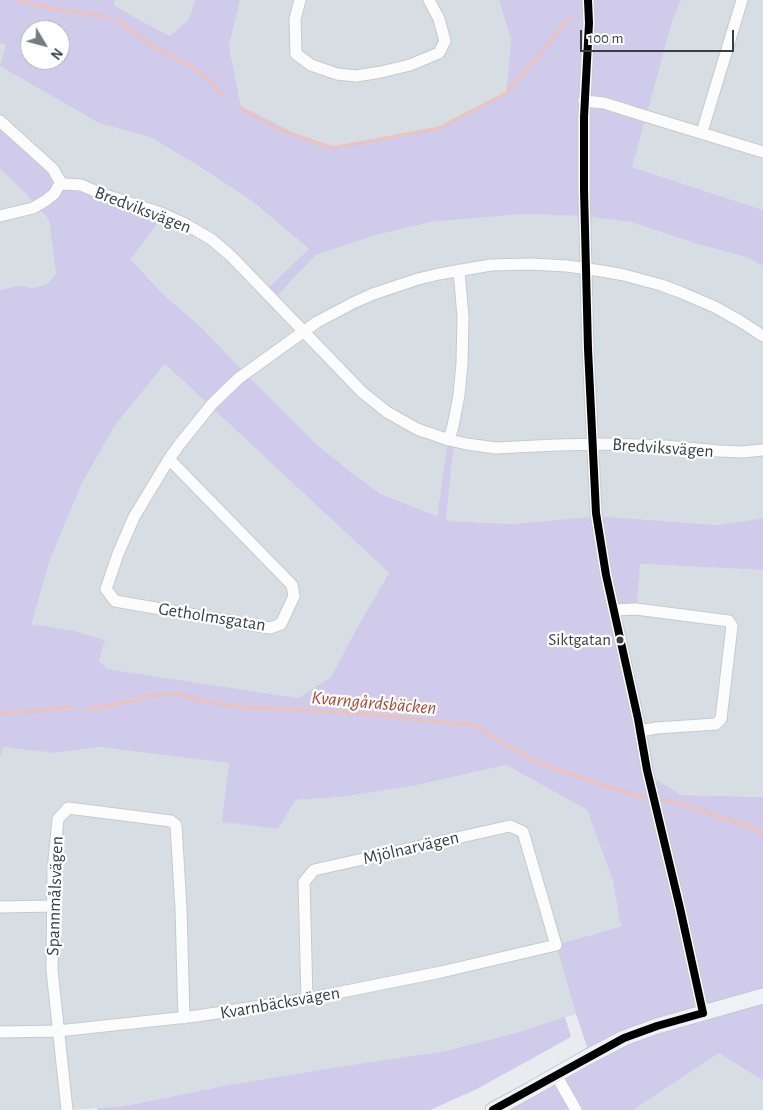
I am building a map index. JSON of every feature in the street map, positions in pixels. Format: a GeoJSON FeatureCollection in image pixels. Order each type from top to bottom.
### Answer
{"type":"FeatureCollection","features":[{"type":"Feature","properties":{"kind":"street"},"geometry":{"type":"LineString","coordinates":[[300,0],[296,19],[296,54],[311,65],[337,74],[356,76],[410,65],[438,52],[445,41],[439,19],[430,0]]}},
{"type":"Feature","properties":{"kind":"street"},"geometry":{"type":"LineString","coordinates":[[588,0],[589,23],[584,101],[584,181],[592,444],[596,512],[606,575],[647,770],[680,908],[702,1013]]}},
{"type":"Feature","properties":{"kind":"street"},"geometry":{"type":"LineString","coordinates":[[702,132],[742,0]]}},
{"type":"Feature","properties":{"kind":"street"},"geometry":{"type":"LineString","coordinates":[[584,101],[604,103],[763,152]]}},
{"type":"Feature","properties":{"kind":"street"},"geometry":{"type":"LineString","coordinates":[[0,121],[53,169],[61,182],[54,194],[46,201],[33,208],[0,216]]}},
{"type":"Feature","properties":{"kind":"street","name":"Bredviksvägen"},"geometry":{"type":"LineString","coordinates":[[61,182],[82,185],[102,194],[161,213],[199,232],[231,256],[362,392],[402,421],[417,429],[449,440],[496,448],[630,444],[719,451],[742,452],[763,450]]}},
{"type":"Feature","properties":{"kind":"street"},"geometry":{"type":"LineString","coordinates":[[304,331],[336,311],[373,294],[418,279],[459,270],[531,264],[586,268],[624,275],[680,292],[715,307],[763,336]]}},
{"type":"Feature","properties":{"kind":"street"},"geometry":{"type":"LineString","coordinates":[[449,440],[459,395],[462,363],[463,317],[459,270]]}},
{"type":"Feature","properties":{"kind":"street","name":"Getholmsgatan"},"geometry":{"type":"LineString","coordinates":[[169,459],[292,585],[294,596],[282,624],[270,628],[115,601],[106,589],[118,554],[134,517],[169,459],[179,445],[229,386],[304,331]]}},
{"type":"Feature","properties":{"kind":"street"},"geometry":{"type":"LineString","coordinates":[[614,610],[636,609],[729,621],[732,626],[721,719],[716,724],[656,728],[640,731]]}},
{"type":"Feature","properties":{"kind":"street","name":"Spannmålsvägen"},"geometry":{"type":"LineString","coordinates":[[66,1110],[52,970],[53,871],[58,819],[68,808],[171,821],[176,825],[181,908],[184,1018]]}},
{"type":"Feature","properties":{"kind":"street","name":"Mjölnarvägen"},"geometry":{"type":"LineString","coordinates":[[307,999],[304,882],[314,870],[500,828],[510,826],[523,832],[556,945]]}},
{"type":"Feature","properties":{"kind":"street"},"geometry":{"type":"LineString","coordinates":[[0,907],[53,906]]}},
{"type":"Feature","properties":{"kind":"street","name":"Kvarnbäcksvägen"},"geometry":{"type":"LineString","coordinates":[[0,1032],[58,1031],[184,1018],[307,999],[441,972],[556,945]]}},
{"type":"Feature","properties":{"kind":"street"},"geometry":{"type":"LineString","coordinates":[[493,1110],[624,1038],[657,1026],[763,996]]}},
{"type":"Feature","properties":{"kind":"street"},"geometry":{"type":"LineString","coordinates":[[556,1075],[576,1110]]}},
{"type":"Feature","properties":{"kind":"shaded area"},"geometry":{"type":"Polygon","coordinates":[[[0,0],[115,0],[114,5],[170,36],[189,19],[195,0],[240,0],[229,46],[241,106],[305,138],[338,147],[439,128],[506,93],[511,40],[499,0],[681,0],[673,19],[632,167],[763,210],[763,266],[746,257],[697,244],[630,222],[584,216],[524,214],[431,222],[373,236],[316,255],[273,300],[265,291],[309,249],[252,201],[150,137],[101,124],[0,66],[6,45],[0,43],[0,0]]]}},
{"type":"Feature","properties":{"kind":"shaded area"},"geometry":{"type":"Polygon","coordinates":[[[115,0],[195,0],[189,19],[170,36],[114,5],[115,0]]]}},
{"type":"Feature","properties":{"kind":"shaded area"},"geometry":{"type":"Polygon","coordinates":[[[240,0],[499,0],[511,40],[506,93],[439,128],[338,147],[305,138],[241,106],[229,46],[240,0]]]}},
{"type":"Feature","properties":{"kind":"shaded area"},"geometry":{"type":"Polygon","coordinates":[[[681,0],[763,0],[763,210],[631,167],[673,19],[681,0]]]}},
{"type":"Feature","properties":{"kind":"shaded area"},"geometry":{"type":"Polygon","coordinates":[[[0,43],[6,45],[20,57],[20,70],[36,70],[101,124],[150,137],[202,168],[252,201],[310,250],[265,291],[273,300],[316,255],[373,236],[431,222],[524,214],[584,216],[630,222],[697,244],[746,257],[763,266],[763,518],[717,525],[597,516],[512,524],[450,521],[446,520],[454,443],[448,441],[437,516],[381,494],[315,443],[203,329],[162,293],[131,258],[163,215],[72,185],[0,122],[0,43]]]}},
{"type":"Feature","properties":{"kind":"shaded area"},"geometry":{"type":"Polygon","coordinates":[[[0,122],[56,175],[164,214],[131,259],[162,293],[203,329],[315,443],[381,494],[437,516],[448,441],[454,443],[446,519],[450,521],[512,524],[597,516],[717,525],[763,518],[763,570],[640,564],[637,605],[614,609],[648,774],[681,795],[763,797],[763,1081],[719,1053],[633,1110],[493,1110],[587,1047],[556,945],[622,926],[613,881],[587,810],[506,765],[413,786],[341,797],[296,800],[278,829],[222,822],[229,763],[99,747],[54,753],[3,747],[0,759],[0,290],[19,285],[32,288],[46,285],[56,274],[49,220],[0,169],[0,122]],[[165,364],[116,424],[82,483],[50,560],[32,624],[74,631],[105,640],[99,661],[107,669],[298,698],[331,677],[389,573],[165,364]]]}},
{"type":"Feature","properties":{"kind":"shaded area"},"geometry":{"type":"Polygon","coordinates":[[[0,169],[49,220],[56,274],[46,285],[32,288],[18,285],[0,290],[0,169]]]}},
{"type":"Feature","properties":{"kind":"shaded area"},"geometry":{"type":"Polygon","coordinates":[[[165,364],[389,573],[331,677],[298,698],[106,669],[99,661],[105,640],[74,631],[32,624],[50,560],[82,483],[116,424],[165,364]]]}},
{"type":"Feature","properties":{"kind":"shaded area"},"geometry":{"type":"Polygon","coordinates":[[[640,564],[763,570],[763,797],[681,795],[648,774],[614,609],[640,564]]]}},
{"type":"Feature","properties":{"kind":"shaded area"},"geometry":{"type":"Polygon","coordinates":[[[2,747],[54,753],[99,747],[229,763],[223,822],[278,829],[296,800],[341,797],[413,786],[506,765],[587,810],[613,881],[622,926],[556,945],[576,1014],[519,1032],[446,1051],[228,1085],[125,1106],[69,1110],[0,1110],[0,759],[2,747]]]}},
{"type":"Feature","properties":{"kind":"shaded area"},"geometry":{"type":"Polygon","coordinates":[[[565,1017],[571,1037],[477,1089],[430,1110],[98,1110],[97,1108],[125,1106],[228,1085],[446,1051],[519,1032],[565,1017]]]}},
{"type":"Feature","properties":{"kind":"shaded area"},"geometry":{"type":"Polygon","coordinates":[[[719,1053],[763,1081],[763,1110],[633,1110],[719,1053]]]}},
{"type":"Feature","properties":{"kind":"waterway"},"geometry":{"type":"LineString","coordinates":[[19,0],[55,9],[105,17]]}},
{"type":"Feature","properties":{"kind":"waterway"},"geometry":{"type":"LineString","coordinates":[[239,107],[276,128],[332,148],[439,128],[506,93],[570,18]]}},
{"type":"Feature","properties":{"kind":"waterway"},"geometry":{"type":"LineString","coordinates":[[118,21],[153,46],[190,65],[211,82],[222,95]]}},
{"type":"Feature","properties":{"kind":"waterway","name":"Kvarngårdsbäcken"},"geometry":{"type":"LineString","coordinates":[[88,709],[155,695],[178,694],[201,701],[241,707],[354,713],[473,725],[532,760],[598,784],[645,798]]}},
{"type":"Feature","properties":{"kind":"waterway"},"geometry":{"type":"LineString","coordinates":[[0,713],[72,707]]}},
{"type":"Feature","properties":{"kind":"waterway","name":"Kvarngårdsbäcken"},"geometry":{"type":"LineString","coordinates":[[663,800],[678,803],[757,829],[763,834]]}},
{"type":"Feature","properties":{"kind":"transit line"},"geometry":{"type":"LineString","coordinates":[[588,0],[589,23],[584,117],[584,190],[588,349],[596,513],[606,575],[638,719],[647,770],[703,1013]]}},
{"type":"Feature","properties":{"kind":"transit line"},"geometry":{"type":"LineString","coordinates":[[493,1110],[624,1038],[703,1013]]}},
{"type":"Feature","properties":{"kind":"place","name":"Siktgatan"},"geometry":{"type":"Point","coordinates":[620,640]}}]}
